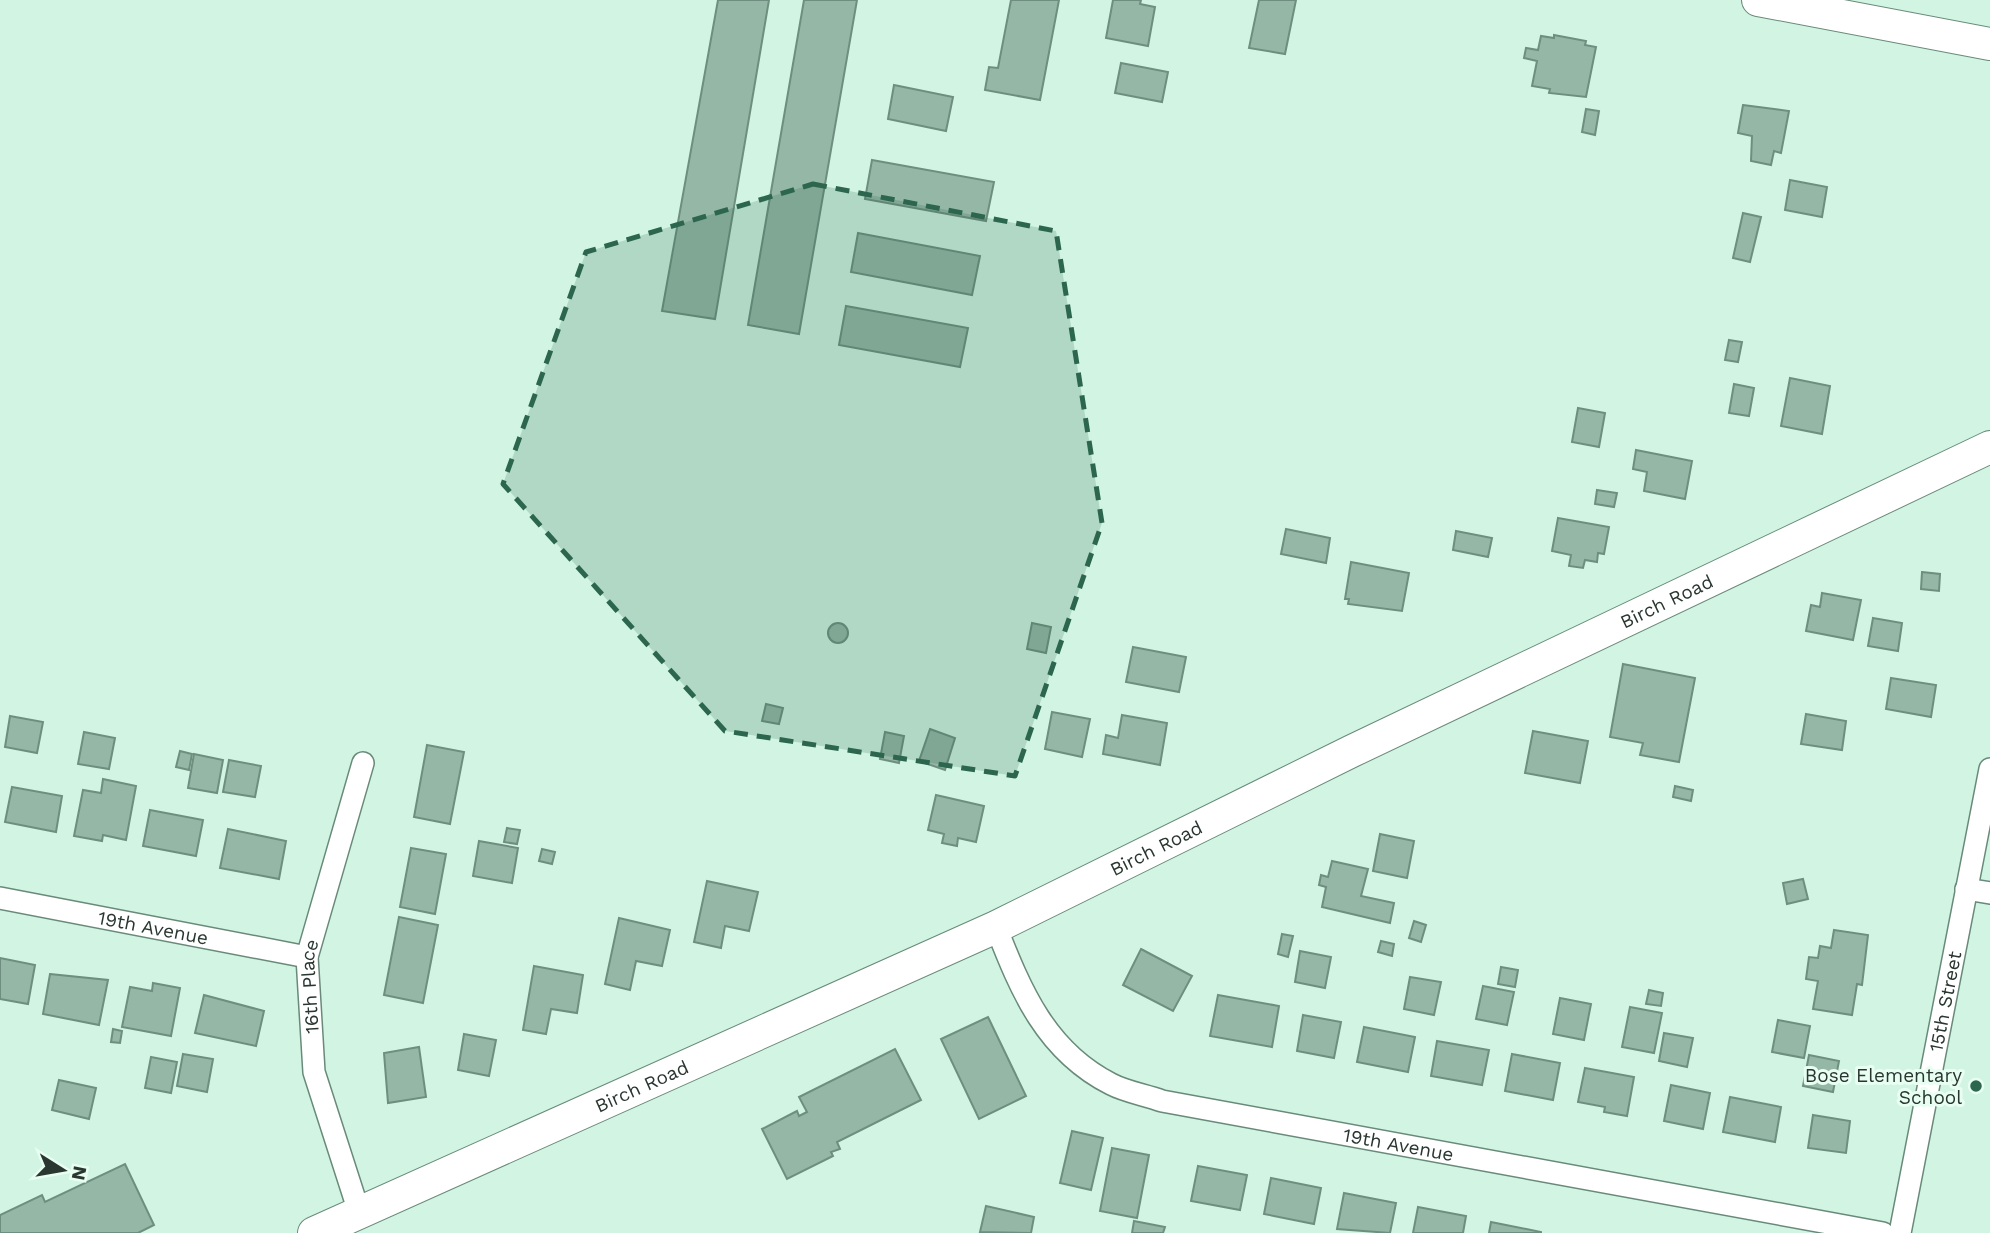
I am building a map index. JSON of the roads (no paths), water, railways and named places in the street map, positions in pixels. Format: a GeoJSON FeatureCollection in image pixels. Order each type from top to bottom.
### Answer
{"type":"FeatureCollection","features":[{"type":"Feature","properties":{"kind":"street"},"geometry":{"type":"LineString","coordinates":[[1758,0],[1990,44]]}},
{"type":"Feature","properties":{"kind":"street","name":"Birch Road"},"geometry":{"type":"LineString","coordinates":[[314,1233],[996,927],[1352,751],[1990,447]]}},
{"type":"Feature","properties":{"kind":"street","name":"16th Place"},"geometry":{"type":"LineString","coordinates":[[359,1212],[314,1072],[307,957],[363,763]]}},
{"type":"Feature","properties":{"kind":"street","name":"15th Street"},"geometry":{"type":"LineString","coordinates":[[1900,1233],[1990,769]]}},
{"type":"Feature","properties":{"kind":"street"},"geometry":{"type":"LineString","coordinates":[[1966,889],[1990,893]]}},
{"type":"Feature","properties":{"kind":"street","name":"19th Avenue"},"geometry":{"type":"LineString","coordinates":[[0,898],[307,957]]}},
{"type":"Feature","properties":{"kind":"street","name":"19th Avenue"},"geometry":{"type":"LineString","coordinates":[[996,927],[1034,1014],[1070,1057],[1112,1085],[1162,1101],[1884,1233]]}},
{"type":"Feature","properties":{"kind":"place","name":"Bose Elementary School"},"geometry":{"type":"Point","coordinates":[1976,1086]}}]}
